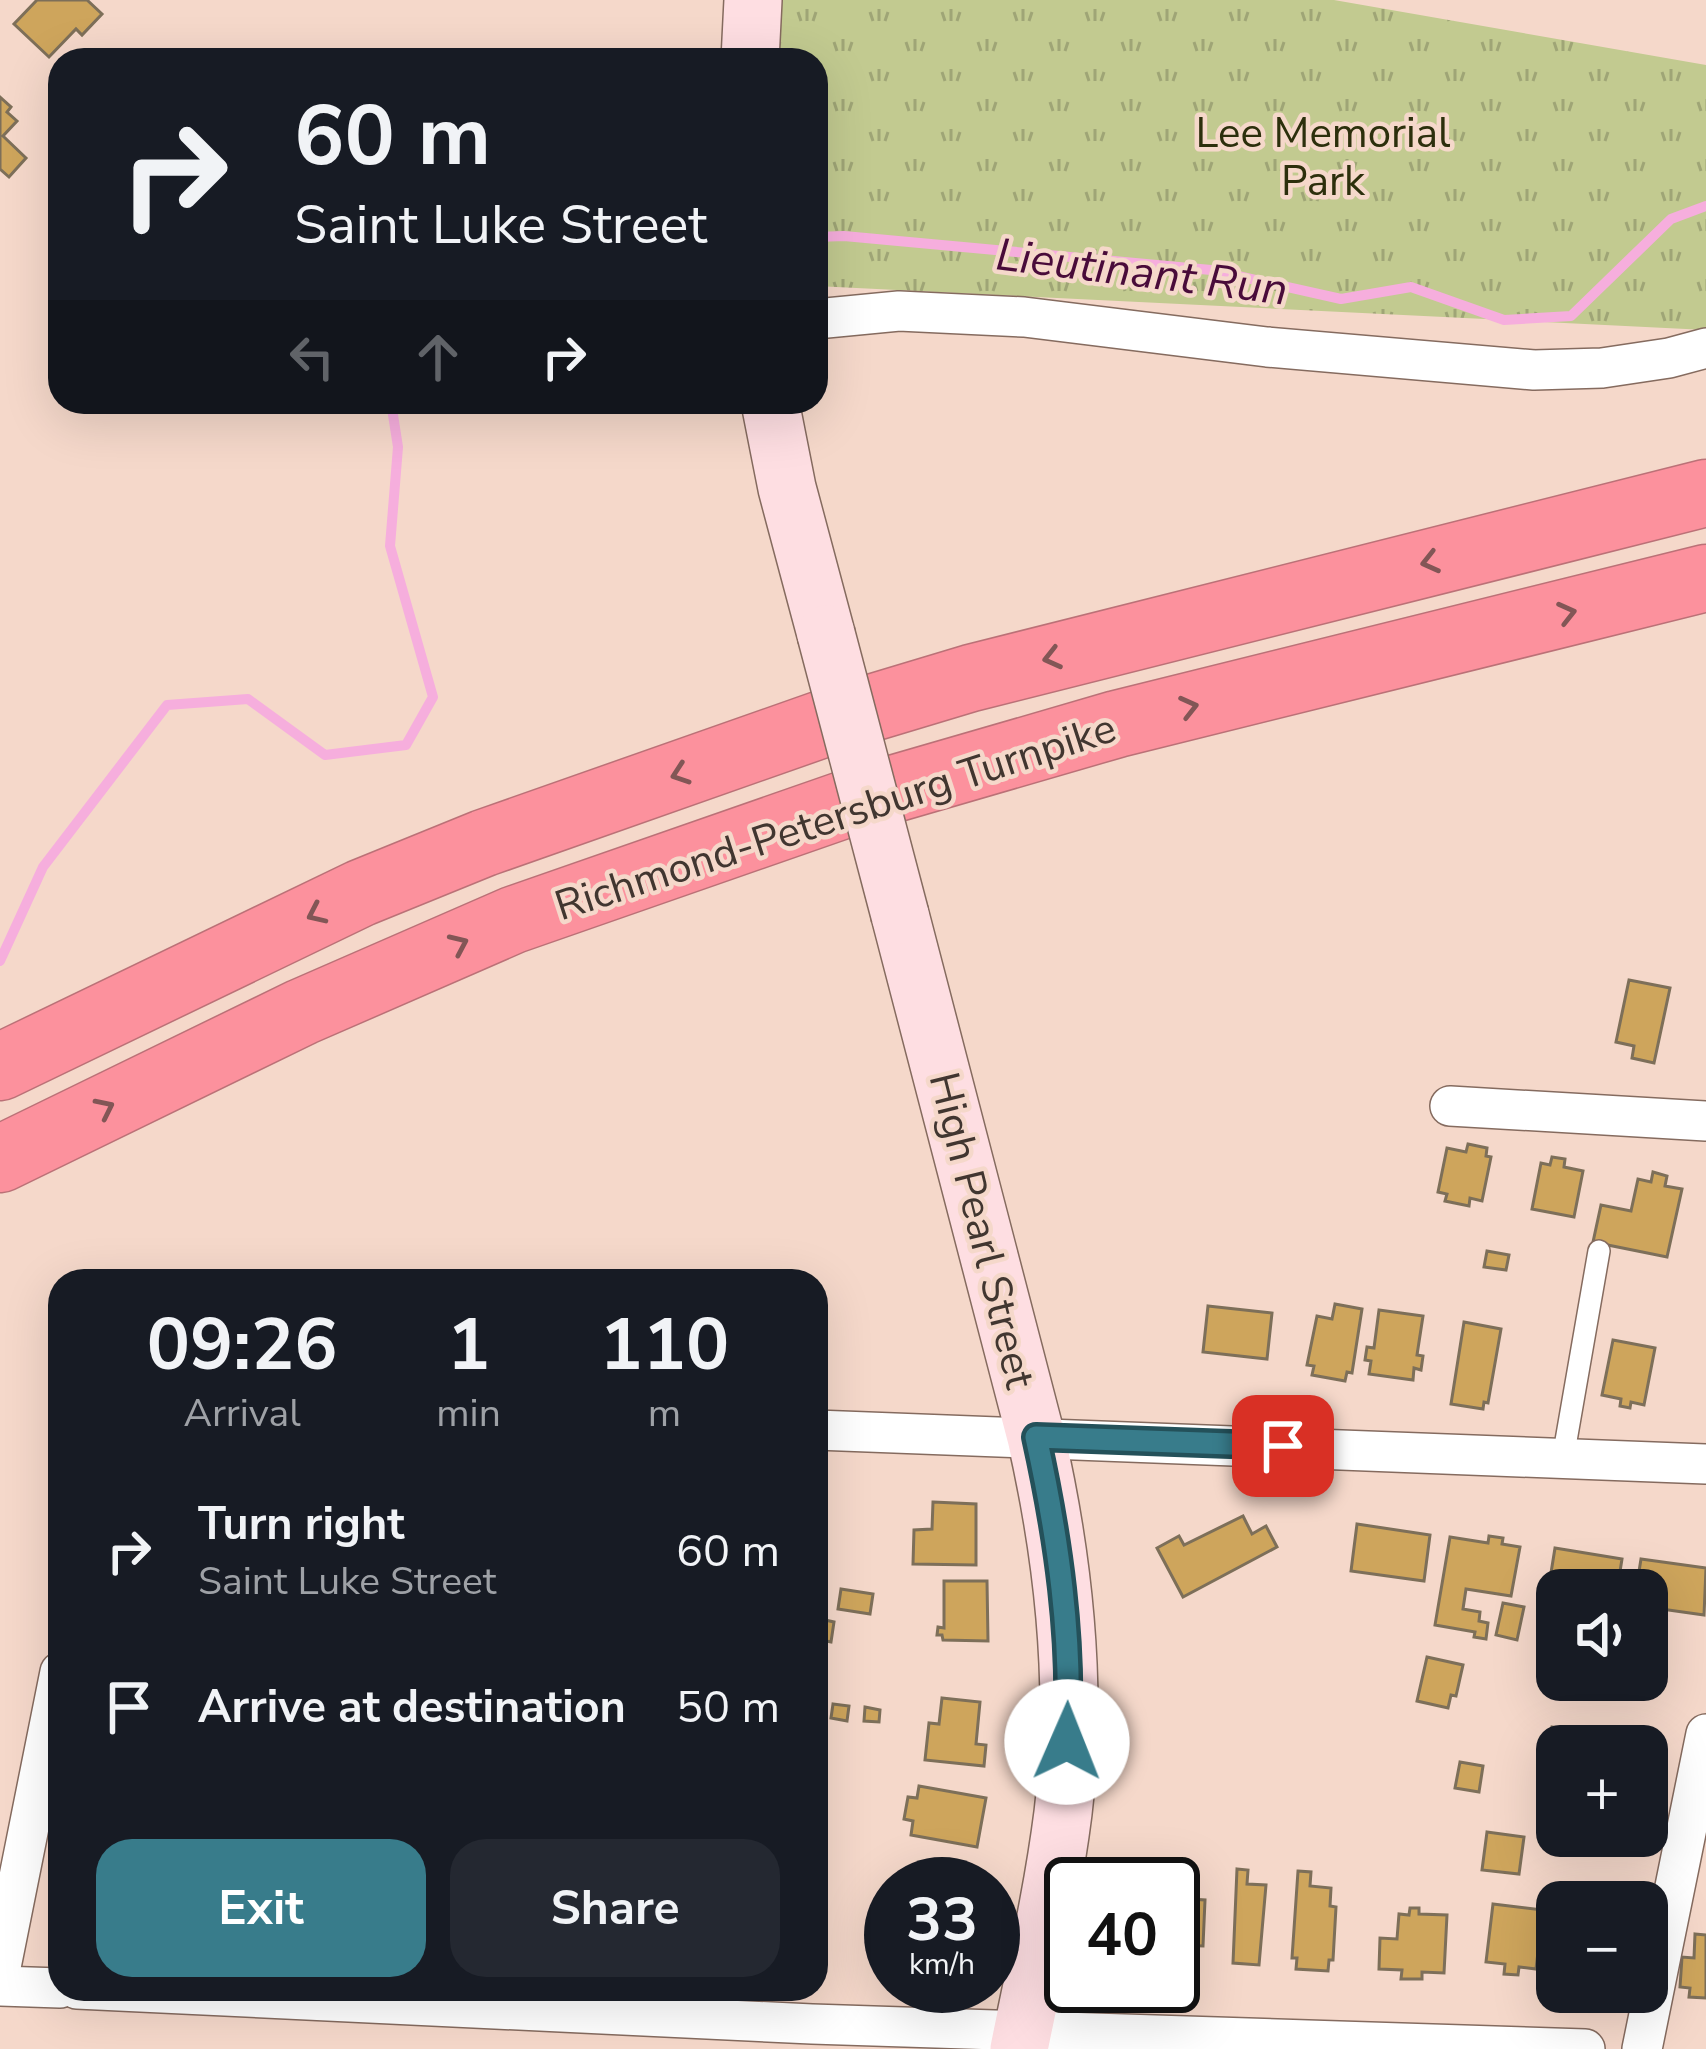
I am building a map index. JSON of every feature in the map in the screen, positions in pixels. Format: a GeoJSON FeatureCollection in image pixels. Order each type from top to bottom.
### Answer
{"type":"FeatureCollection","features":[{"type":"Feature","properties":{"kind":"highway","name":"Richmond-Petersburg Turnpike"},"geometry":{"type":"LineString","coordinates":[[0,1066],[361,893],[484,843],[848,716],[994,672],[1706,493]]}},
{"type":"Feature","properties":{"kind":"highway","name":"Richmond-Petersburg Turnpike"},"geometry":{"type":"LineString","coordinates":[[0,1159],[302,1012],[513,920],[869,796],[1117,724],[1706,578]]}},
{"type":"Feature","properties":{"kind":"street"},"geometry":{"type":"LineString","coordinates":[[751,48],[753,0]]}},
{"type":"Feature","properties":{"kind":"street"},"geometry":{"type":"LineString","coordinates":[[828,318],[898,311],[1024,317],[1268,347],[1534,370],[1602,368],[1706,348]]}},
{"type":"Feature","properties":{"kind":"street","name":"High Pearl Street"},"geometry":{"type":"LineString","coordinates":[[772,414],[787,488],[1052,1506],[1069,1708],[1063,1810],[1022,2039]]}},
{"type":"Feature","properties":{"kind":"street"},"geometry":{"type":"LineString","coordinates":[[1450,1106],[1706,1121]]}},
{"type":"Feature","properties":{"kind":"street"},"geometry":{"type":"LineString","coordinates":[[828,1430],[1706,1464]]}},
{"type":"Feature","properties":{"kind":"street"},"geometry":{"type":"LineString","coordinates":[[0,1972],[48,1732]]}},
{"type":"Feature","properties":{"kind":"street"},"geometry":{"type":"LineString","coordinates":[[1642,2049],[1706,1734]]}},
{"type":"Feature","properties":{"kind":"street"},"geometry":{"type":"LineString","coordinates":[[0,1986],[48,1988]]}},
{"type":"Feature","properties":{"kind":"street"},"geometry":{"type":"LineString","coordinates":[[554,2001],[1022,2039],[1585,2049]]}},
{"type":"Feature","properties":{"kind":"lane"},"geometry":{"type":"LineString","coordinates":[[1563,1458],[1599,1252]]}},
{"type":"Feature","properties":{"kind":"green space","name":"Lee Memorial Park"},"geometry":{"type":"Polygon","coordinates":[[[770,0],[1334,0],[1706,65],[1706,330],[828,287],[828,48],[768,48],[770,0]]]}},
{"type":"Feature","properties":{"kind":"building"},"geometry":{"type":"Polygon","coordinates":[[[37,0],[87,0],[102,14],[82,35],[76,29],[58,48],[48,48],[48,56],[14,24],[37,0]]]}},
{"type":"Feature","properties":{"kind":"building"},"geometry":{"type":"Polygon","coordinates":[[[0,97],[17,121],[3,136],[26,158],[9,177],[0,169],[0,97]]]}},
{"type":"Feature","properties":{"kind":"building"},"geometry":{"type":"Polygon","coordinates":[[[1629,980],[1670,988],[1654,1063],[1632,1058],[1634,1046],[1616,1042],[1629,980]]]}},
{"type":"Feature","properties":{"kind":"building"},"geometry":{"type":"Polygon","coordinates":[[[1468,1144],[1487,1148],[1486,1156],[1491,1157],[1482,1201],[1470,1198],[1469,1206],[1445,1201],[1447,1194],[1438,1192],[1447,1148],[1466,1152],[1468,1144]]]}},
{"type":"Feature","properties":{"kind":"building"},"geometry":{"type":"Polygon","coordinates":[[[1552,1157],[1565,1159],[1564,1167],[1583,1171],[1574,1217],[1532,1209],[1541,1163],[1550,1165],[1552,1157]]]}},
{"type":"Feature","properties":{"kind":"building"},"geometry":{"type":"Polygon","coordinates":[[[1653,1172],[1667,1176],[1665,1186],[1682,1189],[1667,1257],[1593,1242],[1601,1205],[1631,1211],[1638,1179],[1651,1182],[1653,1172]]]}},
{"type":"Feature","properties":{"kind":"building"},"geometry":{"type":"Polygon","coordinates":[[[1487,1251],[1509,1255],[1506,1270],[1484,1267],[1487,1251]]]}},
{"type":"Feature","properties":{"kind":"building"},"geometry":{"type":"Polygon","coordinates":[[[1335,1304],[1362,1309],[1352,1373],[1347,1372],[1345,1381],[1312,1375],[1314,1366],[1307,1365],[1317,1316],[1332,1319],[1335,1304]]]}},
{"type":"Feature","properties":{"kind":"building"},"geometry":{"type":"Polygon","coordinates":[[[1208,1306],[1272,1313],[1267,1359],[1203,1352],[1208,1306]]]}},
{"type":"Feature","properties":{"kind":"building"},"geometry":{"type":"Polygon","coordinates":[[[1379,1310],[1423,1316],[1417,1355],[1423,1356],[1421,1370],[1414,1368],[1413,1380],[1369,1374],[1367,1347],[1374,1348],[1379,1310]]]}},
{"type":"Feature","properties":{"kind":"building"},"geometry":{"type":"Polygon","coordinates":[[[1464,1322],[1501,1329],[1483,1409],[1451,1404],[1464,1322]]]}},
{"type":"Feature","properties":{"kind":"building"},"geometry":{"type":"Polygon","coordinates":[[[1613,1340],[1655,1348],[1644,1405],[1620,1406],[1621,1399],[1602,1395],[1613,1340]]]}},
{"type":"Feature","properties":{"kind":"building"},"geometry":{"type":"Polygon","coordinates":[[[933,1502],[976,1504],[976,1565],[913,1564],[914,1530],[932,1529],[933,1502]]]}},
{"type":"Feature","properties":{"kind":"building"},"geometry":{"type":"Polygon","coordinates":[[[1243,1516],[1252,1534],[1266,1526],[1277,1547],[1183,1597],[1157,1548],[1179,1536],[1184,1545],[1243,1516]]]}},
{"type":"Feature","properties":{"kind":"building"},"geometry":{"type":"Polygon","coordinates":[[[1357,1524],[1430,1535],[1424,1581],[1351,1571],[1357,1524]]]}},
{"type":"Feature","properties":{"kind":"building"},"geometry":{"type":"Polygon","coordinates":[[[1489,1536],[1520,1547],[1511,1596],[1466,1589],[1463,1609],[1480,1612],[1479,1621],[1488,1623],[1486,1639],[1474,1637],[1475,1632],[1435,1625],[1450,1537],[1488,1543],[1489,1536]]]}},
{"type":"Feature","properties":{"kind":"building"},"geometry":{"type":"Polygon","coordinates":[[[1555,1548],[1622,1559],[1620,1569],[1552,1569],[1555,1548]]]}},
{"type":"Feature","properties":{"kind":"building"},"geometry":{"type":"Polygon","coordinates":[[[1641,1559],[1706,1568],[1704,1615],[1668,1610],[1668,1569],[1639,1569],[1641,1559]]]}},
{"type":"Feature","properties":{"kind":"building"},"geometry":{"type":"Polygon","coordinates":[[[944,1581],[987,1581],[988,1641],[943,1640],[937,1635],[938,1627],[944,1628],[944,1581]]]}},
{"type":"Feature","properties":{"kind":"building"},"geometry":{"type":"Polygon","coordinates":[[[841,1589],[873,1594],[870,1614],[838,1609],[841,1589]]]}},
{"type":"Feature","properties":{"kind":"building"},"geometry":{"type":"Polygon","coordinates":[[[1503,1603],[1524,1607],[1517,1640],[1496,1635],[1503,1603]]]}},
{"type":"Feature","properties":{"kind":"building"},"geometry":{"type":"Polygon","coordinates":[[[828,1621],[834,1622],[828,1641],[828,1621]]]}},
{"type":"Feature","properties":{"kind":"building"},"geometry":{"type":"Polygon","coordinates":[[[1427,1657],[1463,1665],[1456,1696],[1451,1695],[1448,1708],[1417,1701],[1427,1657]]]}},
{"type":"Feature","properties":{"kind":"building"},"geometry":{"type":"Polygon","coordinates":[[[942,1698],[980,1702],[976,1744],[986,1745],[984,1766],[925,1760],[929,1723],[939,1724],[942,1698]]]}},
{"type":"Feature","properties":{"kind":"building"},"geometry":{"type":"Polygon","coordinates":[[[833,1704],[849,1706],[847,1721],[831,1718],[833,1704]]]}},
{"type":"Feature","properties":{"kind":"building"},"geometry":{"type":"Polygon","coordinates":[[[865,1707],[880,1710],[879,1722],[864,1721],[865,1707]]]}},
{"type":"Feature","properties":{"kind":"building"},"geometry":{"type":"Polygon","coordinates":[[[1460,1762],[1483,1766],[1479,1792],[1455,1788],[1460,1762]]]}},
{"type":"Feature","properties":{"kind":"building"},"geometry":{"type":"Polygon","coordinates":[[[919,1786],[986,1798],[977,1847],[911,1835],[913,1821],[904,1819],[908,1797],[917,1798],[919,1786]]]}},
{"type":"Feature","properties":{"kind":"building"},"geometry":{"type":"Polygon","coordinates":[[[1487,1832],[1524,1837],[1519,1874],[1482,1870],[1487,1832]]]}},
{"type":"Feature","properties":{"kind":"building"},"geometry":{"type":"Polygon","coordinates":[[[1237,1869],[1248,1870],[1247,1884],[1266,1885],[1259,1965],[1233,1963],[1237,1869]]]}},
{"type":"Feature","properties":{"kind":"building"},"geometry":{"type":"Polygon","coordinates":[[[1298,1871],[1311,1872],[1310,1886],[1331,1888],[1330,1906],[1336,1907],[1328,1971],[1296,1969],[1297,1958],[1292,1958],[1298,1871]]]}},
{"type":"Feature","properties":{"kind":"building"},"geometry":{"type":"Polygon","coordinates":[[[1200,1900],[1205,1900],[1200,1946],[1200,1900]]]}},
{"type":"Feature","properties":{"kind":"building"},"geometry":{"type":"Polygon","coordinates":[[[1493,1904],[1536,1909],[1536,1969],[1519,1967],[1518,1975],[1504,1974],[1505,1964],[1486,1962],[1493,1904]]]}},
{"type":"Feature","properties":{"kind":"building"},"geometry":{"type":"Polygon","coordinates":[[[1410,1908],[1419,1908],[1419,1914],[1447,1915],[1444,1973],[1422,1972],[1422,1979],[1401,1979],[1402,1970],[1379,1969],[1380,1938],[1397,1939],[1399,1914],[1409,1915],[1410,1908]]]}},
{"type":"Feature","properties":{"kind":"building"},"geometry":{"type":"Polygon","coordinates":[[[1695,1934],[1706,1935],[1706,1998],[1689,1997],[1690,1988],[1680,1987],[1682,1957],[1694,1958],[1695,1934]]]}},
{"type":"Feature","properties":{"kind":"waterway","name":"Lieutinant Run"},"geometry":{"type":"LineString","coordinates":[[828,237],[1211,270],[1341,299],[1411,287],[1504,320],[1571,316],[1671,219],[1706,206]]}},
{"type":"Feature","properties":{"kind":"waterway","name":"Lieutinant Run"},"geometry":{"type":"LineString","coordinates":[[0,961],[43,867],[167,705],[248,699],[325,755],[406,745],[433,697],[390,546],[398,447],[393,414]]}},
{"type":"Feature","properties":{"kind":"route"},"geometry":{"type":"LineString","coordinates":[[1067,1742],[1065,1606],[1052,1506],[1036,1437],[1283,1446]]}}]}
